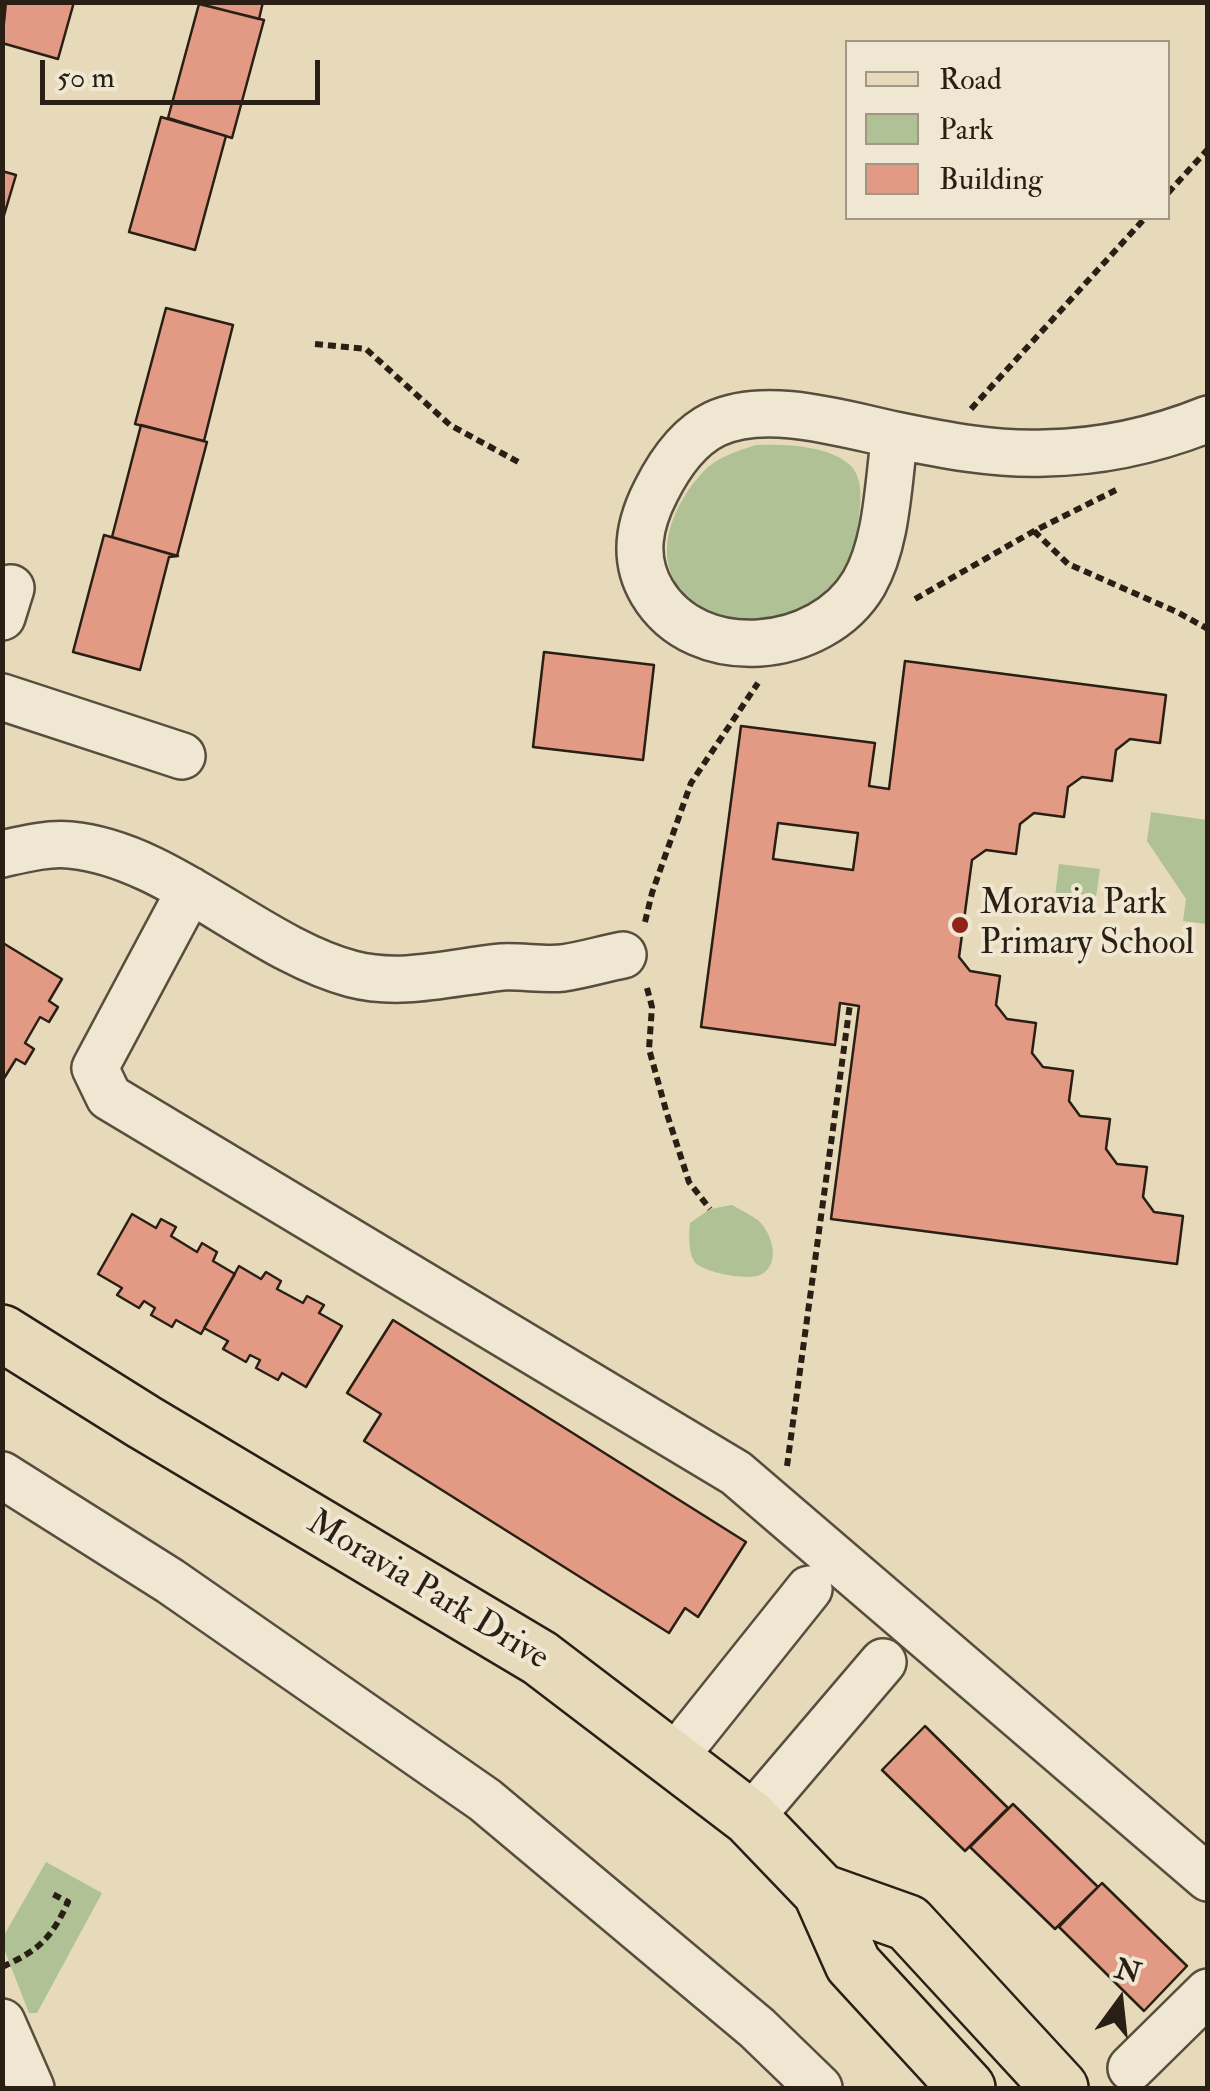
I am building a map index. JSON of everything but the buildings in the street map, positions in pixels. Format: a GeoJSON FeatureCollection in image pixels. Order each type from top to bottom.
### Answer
{"type":"FeatureCollection","features":[{"type":"Feature","properties":{"kind":"main road","name":"Moravia Park Drive"},"geometry":{"type":"LineString","coordinates":[[2,1333],[540,1658],[750,1818],[821,1892],[853,1964],[968,2088]]}},
{"type":"Feature","properties":{"kind":"main road","name":"Moravia Park Drive"},"geometry":{"type":"LineString","coordinates":[[821,1892],[908,1923],[1060,2088]]}},
{"type":"Feature","properties":{"kind":"street"},"geometry":{"type":"LineString","coordinates":[[895,435],[874,560],[863,585],[838,613],[817,628],[771,642],[742,644],[712,638],[676,618],[654,595],[641,569],[639,537],[643,520],[665,473],[696,437],[717,423],[750,416],[826,419],[895,435],[996,451],[1044,454],[1123,445],[1177,432],[1208,419]]}},
{"type":"Feature","properties":{"kind":"street"},"geometry":{"type":"LineString","coordinates":[[2,698],[182,756]]}},
{"type":"Feature","properties":{"kind":"street"},"geometry":{"type":"LineString","coordinates":[[2,854],[74,845],[134,864],[190,890],[304,957],[351,974],[390,981],[507,967],[562,968],[631,954]]}},
{"type":"Feature","properties":{"kind":"street"},"geometry":{"type":"LineString","coordinates":[[190,890],[95,1068],[110,1097],[736,1473],[1208,1878]]}},
{"type":"Feature","properties":{"kind":"street"},"geometry":{"type":"LineString","coordinates":[[2,1475],[183,1590],[485,1800],[757,2028],[819,2088]]}},
{"type":"Feature","properties":{"kind":"street"},"geometry":{"type":"LineString","coordinates":[[674,1759],[809,1589]]}},
{"type":"Feature","properties":{"kind":"street"},"geometry":{"type":"LineString","coordinates":[[750,1818],[883,1662]]}},
{"type":"Feature","properties":{"kind":"street"},"geometry":{"type":"LineString","coordinates":[[1131,2068],[1208,1992]]}},
{"type":"Feature","properties":{"kind":"street"},"geometry":{"type":"LineString","coordinates":[[2,2022],[31,2088]]}},
{"type":"Feature","properties":{"kind":"path"},"geometry":{"type":"LineString","coordinates":[[1170,191],[1208,149]]}},
{"type":"Feature","properties":{"kind":"path"},"geometry":{"type":"LineString","coordinates":[[965,416],[1143,220]]}},
{"type":"Feature","properties":{"kind":"path"},"geometry":{"type":"LineString","coordinates":[[315,344],[366,348],[450,425],[520,464]]}},
{"type":"Feature","properties":{"kind":"path"},"geometry":{"type":"LineString","coordinates":[[914,599],[1034,531],[1124,486]]}},
{"type":"Feature","properties":{"kind":"path"},"geometry":{"type":"LineString","coordinates":[[1034,531],[1068,564],[1208,629]]}},
{"type":"Feature","properties":{"kind":"path"},"geometry":{"type":"LineString","coordinates":[[710,1209],[689,1182],[649,1049],[652,1007],[631,954],[691,783],[759,682]]}},
{"type":"Feature","properties":{"kind":"path"},"geometry":{"type":"LineString","coordinates":[[781,1512],[850,1004]]}},
{"type":"Feature","properties":{"kind":"path"},"geometry":{"type":"LineString","coordinates":[[2,1967],[35,1952],[59,1922],[68,1902],[51,1893]]}},
{"type":"Feature","properties":{"kind":"green space"},"geometry":{"type":"Polygon","coordinates":[[[756,445],[806,447],[842,459],[855,471],[861,497],[853,556],[834,588],[798,614],[755,622],[712,612],[691,599],[670,570],[667,553],[674,518],[691,486],[715,462],[756,445]]]}},
{"type":"Feature","properties":{"kind":"green space"},"geometry":{"type":"Polygon","coordinates":[[[1151,812],[1207,820],[1207,924],[1183,921],[1186,899],[1147,841],[1151,812]]]}},
{"type":"Feature","properties":{"kind":"green space"},"geometry":{"type":"Polygon","coordinates":[[[1059,864],[1100,869],[1094,911],[1054,905],[1059,864]]]}},
{"type":"Feature","properties":{"kind":"green space"},"geometry":{"type":"Polygon","coordinates":[[[732,1205],[758,1221],[770,1239],[772,1260],[760,1275],[715,1272],[698,1265],[692,1257],[690,1223],[710,1209],[732,1205]]]}},
{"type":"Feature","properties":{"kind":"green space"},"geometry":{"type":"Polygon","coordinates":[[[46,1862],[102,1893],[37,2013],[29,2013],[3,1937],[46,1862]]]}},
{"type":"Feature","properties":{"kind":"place","name":"Moravia Park Primary School"},"geometry":{"type":"Point","coordinates":[960,925]}}]}
